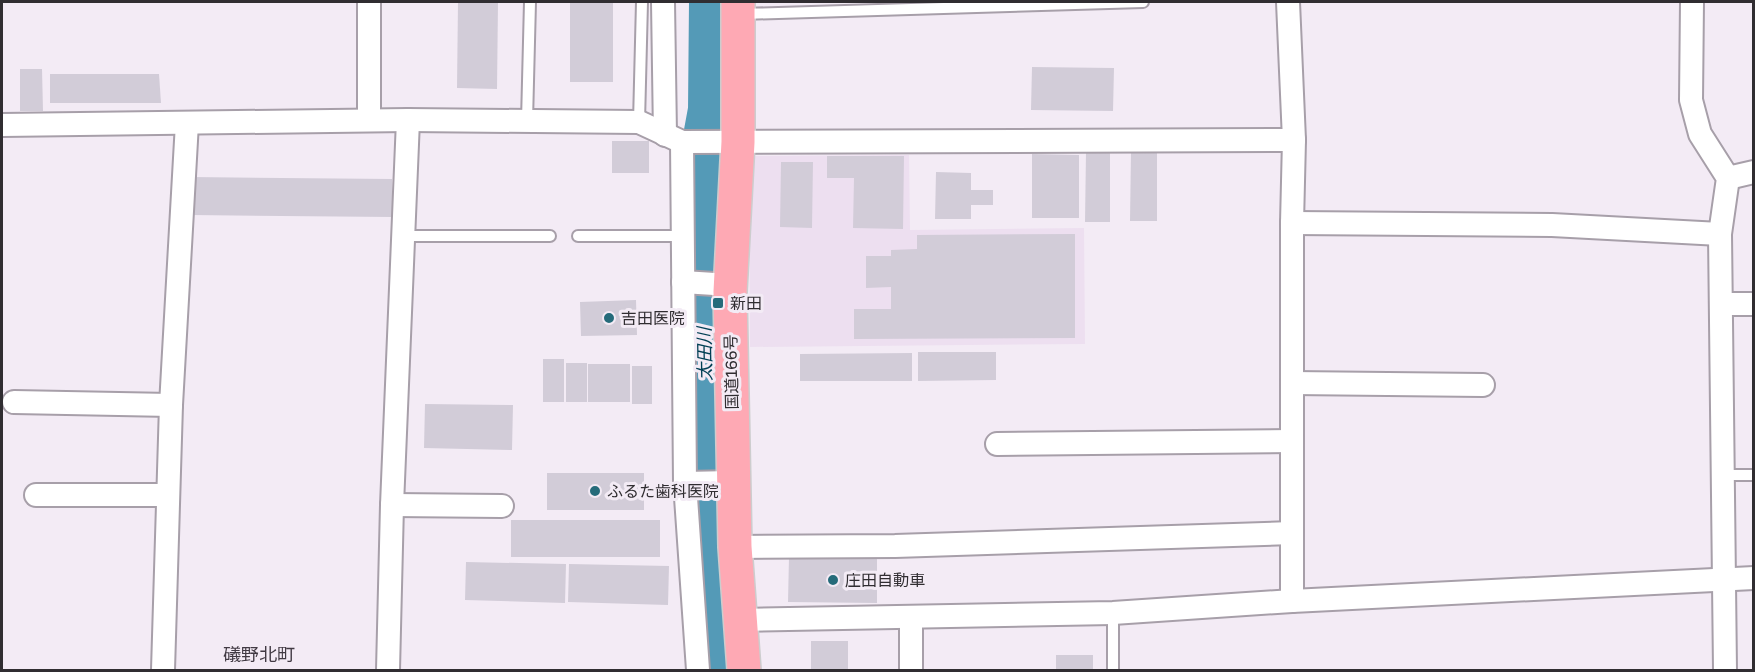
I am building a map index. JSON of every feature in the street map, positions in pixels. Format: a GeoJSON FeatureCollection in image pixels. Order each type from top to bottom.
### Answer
{"type":"FeatureCollection","features":[{"type":"Feature","properties":{"kind":"highway","name":"国道166号"},"geometry":{"type":"LineString","coordinates":[[738,8],[723,284],[725,482],[735,547],[744,670]]}},
{"type":"Feature","properties":{"kind":"street"},"geometry":{"type":"LineString","coordinates":[[369,2],[369,120]]}},
{"type":"Feature","properties":{"kind":"street"},"geometry":{"type":"LineString","coordinates":[[663,2],[679,139],[686,282],[690,482],[698,670]]}},
{"type":"Feature","properties":{"kind":"street"},"geometry":{"type":"LineString","coordinates":[[1288,2],[1294,140],[1292,601]]}},
{"type":"Feature","properties":{"kind":"street"},"geometry":{"type":"LineString","coordinates":[[1692,2],[1691,100],[1700,134],[1728,178],[1720,234],[1725,670]]}},
{"type":"Feature","properties":{"kind":"street"},"geometry":{"type":"LineString","coordinates":[[2,125],[369,120],[639,122],[679,139],[731,142],[1294,140]]}},
{"type":"Feature","properties":{"kind":"street"},"geometry":{"type":"LineString","coordinates":[[388,670],[392,505],[408,120]]}},
{"type":"Feature","properties":{"kind":"street"},"geometry":{"type":"LineString","coordinates":[[163,670],[171,405],[187,123]]}},
{"type":"Feature","properties":{"kind":"street"},"geometry":{"type":"LineString","coordinates":[[1728,178],[1754,172]]}},
{"type":"Feature","properties":{"kind":"street"},"geometry":{"type":"LineString","coordinates":[[1292,223],[1552,225],[1720,234]]}},
{"type":"Feature","properties":{"kind":"street"},"geometry":{"type":"LineString","coordinates":[[686,282],[723,284]]}},
{"type":"Feature","properties":{"kind":"street"},"geometry":{"type":"LineString","coordinates":[[1721,304],[1754,304]]}},
{"type":"Feature","properties":{"kind":"street"},"geometry":{"type":"LineString","coordinates":[[1292,383],[1483,386]]}},
{"type":"Feature","properties":{"kind":"street"},"geometry":{"type":"LineString","coordinates":[[14,402],[171,405]]}},
{"type":"Feature","properties":{"kind":"street"},"geometry":{"type":"LineString","coordinates":[[997,444],[1292,441]]}},
{"type":"Feature","properties":{"kind":"street"},"geometry":{"type":"LineString","coordinates":[[690,482],[725,482]]}},
{"type":"Feature","properties":{"kind":"street"},"geometry":{"type":"LineString","coordinates":[[36,495],[168,495]]}},
{"type":"Feature","properties":{"kind":"street"},"geometry":{"type":"LineString","coordinates":[[392,505],[502,506]]}},
{"type":"Feature","properties":{"kind":"street"},"geometry":{"type":"LineString","coordinates":[[735,547],[895,546],[1292,533]]}},
{"type":"Feature","properties":{"kind":"street"},"geometry":{"type":"LineString","coordinates":[[740,620],[1113,613],[1292,601],[1754,578]]}},
{"type":"Feature","properties":{"kind":"street"},"geometry":{"type":"LineString","coordinates":[[911,617],[911,670]]}},
{"type":"Feature","properties":{"kind":"lane"},"geometry":{"type":"LineString","coordinates":[[527,121],[530,2]]}},
{"type":"Feature","properties":{"kind":"lane"},"geometry":{"type":"LineString","coordinates":[[639,122],[642,2]]}},
{"type":"Feature","properties":{"kind":"lane"},"geometry":{"type":"LineString","coordinates":[[738,8],[1143,2]]}},
{"type":"Feature","properties":{"kind":"lane"},"geometry":{"type":"LineString","coordinates":[[404,236],[550,236]]}},
{"type":"Feature","properties":{"kind":"lane"},"geometry":{"type":"LineString","coordinates":[[578,236],[682,236]]}},
{"type":"Feature","properties":{"kind":"lane"},"geometry":{"type":"LineString","coordinates":[[1723,475],[1754,475]]}},
{"type":"Feature","properties":{"kind":"lane"},"geometry":{"type":"LineString","coordinates":[[1113,613],[1113,670]]}},
{"type":"Feature","properties":{"kind":"shaded area"},"geometry":{"type":"Polygon","coordinates":[[[909,155],[910,230],[1084,228],[1085,344],[750,347],[749,156],[909,155]]]}},
{"type":"Feature","properties":{"kind":"building"},"geometry":{"type":"Polygon","coordinates":[[[458,2],[498,2],[497,89],[457,88],[458,2]]]}},
{"type":"Feature","properties":{"kind":"building"},"geometry":{"type":"Polygon","coordinates":[[[570,2],[613,2],[613,82],[570,82],[570,2]]]}},
{"type":"Feature","properties":{"kind":"building"},"geometry":{"type":"Polygon","coordinates":[[[1032,67],[1114,68],[1113,111],[1031,110],[1032,67]]]}},
{"type":"Feature","properties":{"kind":"building"},"geometry":{"type":"Polygon","coordinates":[[[20,69],[42,69],[43,111],[20,111],[20,69]]]}},
{"type":"Feature","properties":{"kind":"building"},"geometry":{"type":"Polygon","coordinates":[[[50,74],[159,74],[161,103],[50,103],[50,74]]]}},
{"type":"Feature","properties":{"kind":"building"},"geometry":{"type":"Polygon","coordinates":[[[612,141],[649,141],[649,173],[612,173],[612,141]]]}},
{"type":"Feature","properties":{"kind":"building"},"geometry":{"type":"Polygon","coordinates":[[[1086,152],[1110,152],[1110,222],[1085,222],[1086,152]]]}},
{"type":"Feature","properties":{"kind":"building"},"geometry":{"type":"Polygon","coordinates":[[[1131,152],[1157,152],[1157,221],[1130,221],[1131,152]]]}},
{"type":"Feature","properties":{"kind":"building"},"geometry":{"type":"Polygon","coordinates":[[[1032,154],[1079,155],[1079,218],[1032,218],[1032,154]]]}},
{"type":"Feature","properties":{"kind":"building"},"geometry":{"type":"Polygon","coordinates":[[[827,156],[904,156],[903,229],[853,228],[854,178],[827,178],[827,156]]]}},
{"type":"Feature","properties":{"kind":"building"},"geometry":{"type":"Polygon","coordinates":[[[781,162],[813,162],[812,228],[780,227],[781,162]]]}},
{"type":"Feature","properties":{"kind":"building"},"geometry":{"type":"Polygon","coordinates":[[[936,172],[971,173],[971,190],[993,190],[993,205],[971,205],[971,219],[935,219],[936,172]]]}},
{"type":"Feature","properties":{"kind":"building"},"geometry":{"type":"Polygon","coordinates":[[[191,177],[392,179],[392,217],[191,215],[191,177]]]}},
{"type":"Feature","properties":{"kind":"building"},"geometry":{"type":"Polygon","coordinates":[[[1075,234],[1075,338],[854,339],[854,309],[891,309],[891,287],[866,288],[866,256],[891,256],[891,250],[917,249],[917,235],[1075,234]]]}},
{"type":"Feature","properties":{"kind":"building","name":"吉田医院"},"geometry":{"type":"Polygon","coordinates":[[[636,300],[637,335],[581,336],[580,302],[636,300]]]}},
{"type":"Feature","properties":{"kind":"building"},"geometry":{"type":"Polygon","coordinates":[[[918,352],[996,352],[996,380],[918,381],[918,352]]]}},
{"type":"Feature","properties":{"kind":"building"},"geometry":{"type":"Polygon","coordinates":[[[912,353],[912,381],[800,381],[800,354],[912,353]]]}},
{"type":"Feature","properties":{"kind":"building"},"geometry":{"type":"Polygon","coordinates":[[[543,359],[564,359],[564,402],[543,402],[543,359]]]}},
{"type":"Feature","properties":{"kind":"building"},"geometry":{"type":"Polygon","coordinates":[[[566,363],[587,363],[587,402],[566,402],[566,363]]]}},
{"type":"Feature","properties":{"kind":"building"},"geometry":{"type":"Polygon","coordinates":[[[588,364],[609,364],[609,402],[588,402],[588,364]]]}},
{"type":"Feature","properties":{"kind":"building"},"geometry":{"type":"Polygon","coordinates":[[[609,364],[630,364],[630,402],[609,402],[609,364]]]}},
{"type":"Feature","properties":{"kind":"building"},"geometry":{"type":"Polygon","coordinates":[[[632,366],[652,366],[652,404],[632,404],[632,366]]]}},
{"type":"Feature","properties":{"kind":"building"},"geometry":{"type":"Polygon","coordinates":[[[425,404],[513,405],[512,450],[424,448],[425,404]]]}},
{"type":"Feature","properties":{"kind":"building","name":"ふるた歯科医院"},"geometry":{"type":"Polygon","coordinates":[[[547,473],[644,473],[644,510],[547,510],[547,473]]]}},
{"type":"Feature","properties":{"kind":"building"},"geometry":{"type":"Polygon","coordinates":[[[511,520],[660,520],[660,557],[511,557],[511,520]]]}},
{"type":"Feature","properties":{"kind":"building","name":"庄田自動車"},"geometry":{"type":"Polygon","coordinates":[[[789,557],[877,558],[877,603],[788,602],[789,557]]]}},
{"type":"Feature","properties":{"kind":"building"},"geometry":{"type":"Polygon","coordinates":[[[466,562],[566,564],[565,603],[465,600],[466,562]]]}},
{"type":"Feature","properties":{"kind":"building"},"geometry":{"type":"Polygon","coordinates":[[[569,564],[669,566],[668,605],[568,602],[569,564]]]}},
{"type":"Feature","properties":{"kind":"building"},"geometry":{"type":"Polygon","coordinates":[[[811,641],[848,641],[848,670],[811,670],[811,641]]]}},
{"type":"Feature","properties":{"kind":"building"},"geometry":{"type":"Polygon","coordinates":[[[1056,655],[1093,655],[1093,670],[1056,670],[1056,655]]]}},
{"type":"Feature","properties":{"kind":"waterway","name":"太田川"},"geometry":{"type":"LineString","coordinates":[[714,2],[713,110],[699,186],[708,510],[723,670]]}},
{"type":"Feature","properties":{"kind":"place","name":"新田"},"geometry":{"type":"Point","coordinates":[718,303]}},
{"type":"Feature","properties":{"kind":"place","name":"吉田医院"},"geometry":{"type":"Point","coordinates":[609,318]}},
{"type":"Feature","properties":{"kind":"place","name":"ふるた歯科医院"},"geometry":{"type":"Point","coordinates":[595,491]}},
{"type":"Feature","properties":{"kind":"place","name":"庄田自動車"},"geometry":{"type":"Point","coordinates":[833,580]}},
{"type":"Feature","properties":{"kind":"district","name":"礒野北町"},"geometry":{"type":"Point","coordinates":[259,654]}}]}
